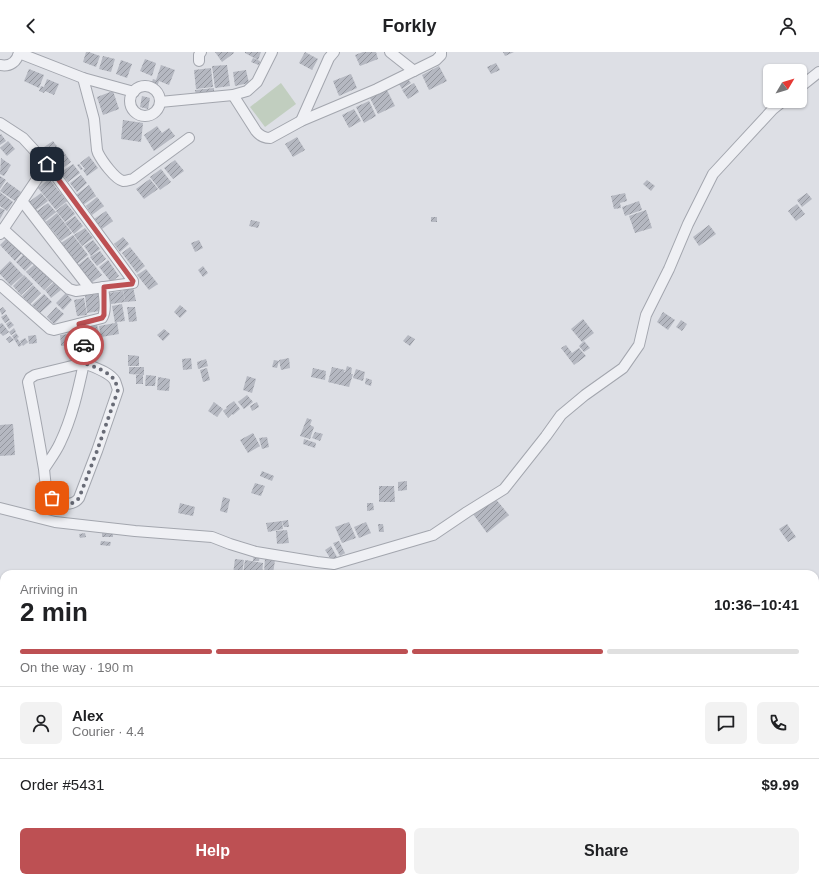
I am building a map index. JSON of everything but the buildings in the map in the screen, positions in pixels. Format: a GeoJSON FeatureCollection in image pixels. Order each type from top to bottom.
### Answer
{"type":"FeatureCollection","features":[{"type":"Feature","properties":{"kind":"street"},"geometry":{"type":"LineString","coordinates":[[160,102],[233,95],[247,91],[257,82],[272,52]]}},
{"type":"Feature","properties":{"kind":"street"},"geometry":{"type":"LineString","coordinates":[[301,121],[329,58],[334,52]]}},
{"type":"Feature","properties":{"kind":"street"},"geometry":{"type":"LineString","coordinates":[[390,52],[414,71]]}},
{"type":"Feature","properties":{"kind":"street"},"geometry":{"type":"LineString","coordinates":[[233,95],[260,136],[270,138],[301,121],[377,89],[414,71],[436,60],[442,52]]}},
{"type":"Feature","properties":{"kind":"street"},"geometry":{"type":"LineString","coordinates":[[0,65],[6,66],[13,63],[19,53],[83,78],[134,92]]}},
{"type":"Feature","properties":{"kind":"street"},"geometry":{"type":"LineString","coordinates":[[807,81],[819,72]]}},
{"type":"Feature","properties":{"kind":"street"},"geometry":{"type":"LineString","coordinates":[[83,78],[94,119],[97,150],[115,176],[119,179],[125,181],[133,179],[189,138]]}},
{"type":"Feature","properties":{"kind":"street"},"geometry":{"type":"LineString","coordinates":[[140,87],[148,87],[156,91],[160,102],[154,114],[145,116],[134,111],[131,104],[134,92],[140,87]]}},
{"type":"Feature","properties":{"kind":"street"},"geometry":{"type":"LineString","coordinates":[[0,508],[55,522],[135,531],[212,537],[256,552],[334,564],[433,535],[504,489],[561,415],[585,395],[623,368],[639,345],[646,315],[713,174],[774,108]]}},
{"type":"Feature","properties":{"kind":"street"},"geometry":{"type":"LineString","coordinates":[[0,123],[23,138],[47,164],[133,282],[132,284],[76,291],[69,289],[1,232],[47,164]]}},
{"type":"Feature","properties":{"kind":"street"},"geometry":{"type":"LineString","coordinates":[[22,201],[90,289]]}},
{"type":"Feature","properties":{"kind":"street"},"geometry":{"type":"LineString","coordinates":[[0,285],[50,329],[57,330],[102,318],[104,315],[104,287]]}},
{"type":"Feature","properties":{"kind":"street"},"geometry":{"type":"LineString","coordinates":[[44,469],[60,444],[70,419],[80,385],[86,352],[79,324]]}},
{"type":"Feature","properties":{"kind":"street"},"geometry":{"type":"LineString","coordinates":[[84,363],[111,376],[116,381],[118,390],[79,498],[76,502],[70,504],[59,502],[49,495],[46,487],[28,382],[30,378],[35,375],[84,363]]}},
{"type":"Feature","properties":{"kind":"green space"},"geometry":{"type":"Polygon","coordinates":[[[281,83],[296,104],[265,127],[250,107],[281,83]]]}},
{"type":"Feature","properties":{"kind":"way so far"},"geometry":{"type":"LineString","coordinates":[[52,498],[66,504],[76,502],[79,498],[118,390],[116,381],[111,376],[84,363],[86,352],[84,345]]}},
{"type":"Feature","properties":{"kind":"route"},"geometry":{"type":"LineString","coordinates":[[47,164],[133,281],[132,284],[104,287],[105,310],[102,318],[79,324],[84,345]]}}]}
